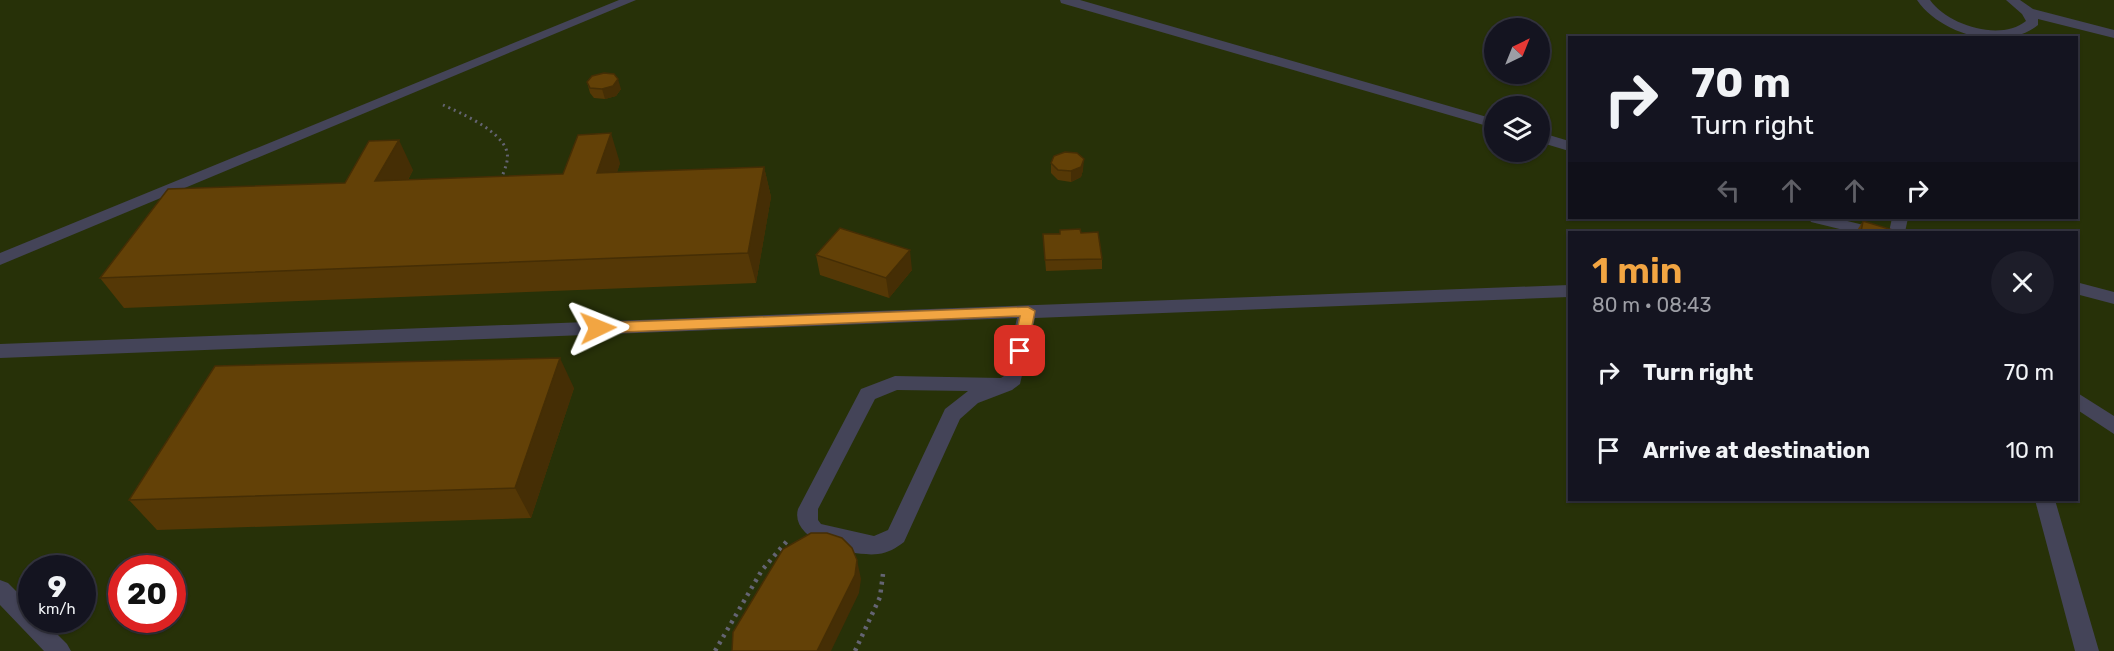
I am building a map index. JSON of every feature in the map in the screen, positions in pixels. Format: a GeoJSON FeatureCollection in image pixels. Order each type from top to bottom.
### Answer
{"type":"FeatureCollection","features":[{"type":"Feature","properties":{"kind":"lane"},"geometry":{"type":"LineString","coordinates":[[0,259],[630,0]]}},
{"type":"Feature","properties":{"kind":"lane"},"geometry":{"type":"LineString","coordinates":[[1066,0],[1484,121]]}},
{"type":"Feature","properties":{"kind":"lane"},"geometry":{"type":"LineString","coordinates":[[1923,0],[1926,7],[1960,33],[2027,30],[2033,22],[2028,12]]}},
{"type":"Feature","properties":{"kind":"lane"},"geometry":{"type":"LineString","coordinates":[[2012,0],[2028,12],[2114,34]]}},
{"type":"Feature","properties":{"kind":"lane"},"geometry":{"type":"LineString","coordinates":[[1550,140],[1568,146]]}},
{"type":"Feature","properties":{"kind":"lane"},"geometry":{"type":"LineString","coordinates":[[1821,219],[1866,231]]}},
{"type":"Feature","properties":{"kind":"lane"},"geometry":{"type":"LineString","coordinates":[[2078,289],[2114,298]]}},
{"type":"Feature","properties":{"kind":"lane"},"geometry":{"type":"LineString","coordinates":[[0,351],[1568,291]]}},
{"type":"Feature","properties":{"kind":"lane"},"geometry":{"type":"LineString","coordinates":[[1005,385],[896,383],[868,394],[808,509],[807,521],[810,526],[819,532],[871,545],[880,545],[889,541],[901,529],[952,414],[971,398],[1005,385],[1013,379],[1017,370],[1028,311]]}},
{"type":"Feature","properties":{"kind":"lane"},"geometry":{"type":"LineString","coordinates":[[2078,400],[2114,426]]}},
{"type":"Feature","properties":{"kind":"lane"},"geometry":{"type":"LineString","coordinates":[[2045,501],[2087,651]]}},
{"type":"Feature","properties":{"kind":"lane"},"geometry":{"type":"LineString","coordinates":[[0,590],[59,651]]}},
{"type":"Feature","properties":{"kind":"path"},"geometry":{"type":"LineString","coordinates":[[406,92],[463,115],[495,136],[507,151],[507,161],[500,183],[511,182]]}},
{"type":"Feature","properties":{"kind":"path"},"geometry":{"type":"LineString","coordinates":[[715,651],[762,570],[791,538],[810,526]]}},
{"type":"Feature","properties":{"kind":"path"},"geometry":{"type":"LineString","coordinates":[[855,651],[880,597],[883,571],[880,545]]}},
{"type":"Feature","properties":{"kind":"green space"},"geometry":{"type":"Polygon","coordinates":[[[0,0],[2114,0],[2114,651],[0,651],[0,0]]]}},
{"type":"Feature","properties":{"kind":"building"},"geometry":{"type":"Polygon","coordinates":[[[604,73],[614,74],[618,79],[613,86],[602,89],[590,88],[587,82],[592,76],[604,73]]]}},
{"type":"Feature","properties":{"kind":"building"},"geometry":{"type":"Polygon","coordinates":[[[611,133],[597,173],[764,167],[748,253],[100,278],[168,189],[345,183],[369,141],[399,140],[375,181],[563,174],[578,135],[611,133]]]}},
{"type":"Feature","properties":{"kind":"building"},"geometry":{"type":"Polygon","coordinates":[[[1065,152],[1077,153],[1084,159],[1081,167],[1071,171],[1058,170],[1051,163],[1054,156],[1065,152]]]}},
{"type":"Feature","properties":{"kind":"building"},"geometry":{"type":"Polygon","coordinates":[[[1863,221],[1896,231],[1861,231],[1863,221]]]}},
{"type":"Feature","properties":{"kind":"building"},"geometry":{"type":"Polygon","coordinates":[[[840,228],[910,250],[886,278],[816,255],[840,228]]]}},
{"type":"Feature","properties":{"kind":"building"},"geometry":{"type":"Polygon","coordinates":[[[1080,229],[1081,233],[1098,232],[1102,259],[1045,260],[1043,234],[1060,234],[1060,230],[1080,229]]]}},
{"type":"Feature","properties":{"kind":"building"},"geometry":{"type":"Polygon","coordinates":[[[560,358],[515,488],[129,500],[215,366],[560,358]]]}},
{"type":"Feature","properties":{"kind":"building"},"geometry":{"type":"Polygon","coordinates":[[[811,533],[827,533],[842,538],[852,548],[857,560],[855,575],[817,651],[732,651],[733,632],[783,549],[811,533]]]}},
{"type":"Feature","properties":{"kind":"route"},"geometry":{"type":"LineString","coordinates":[[598,328],[1028,311],[1020,351]]}}]}
